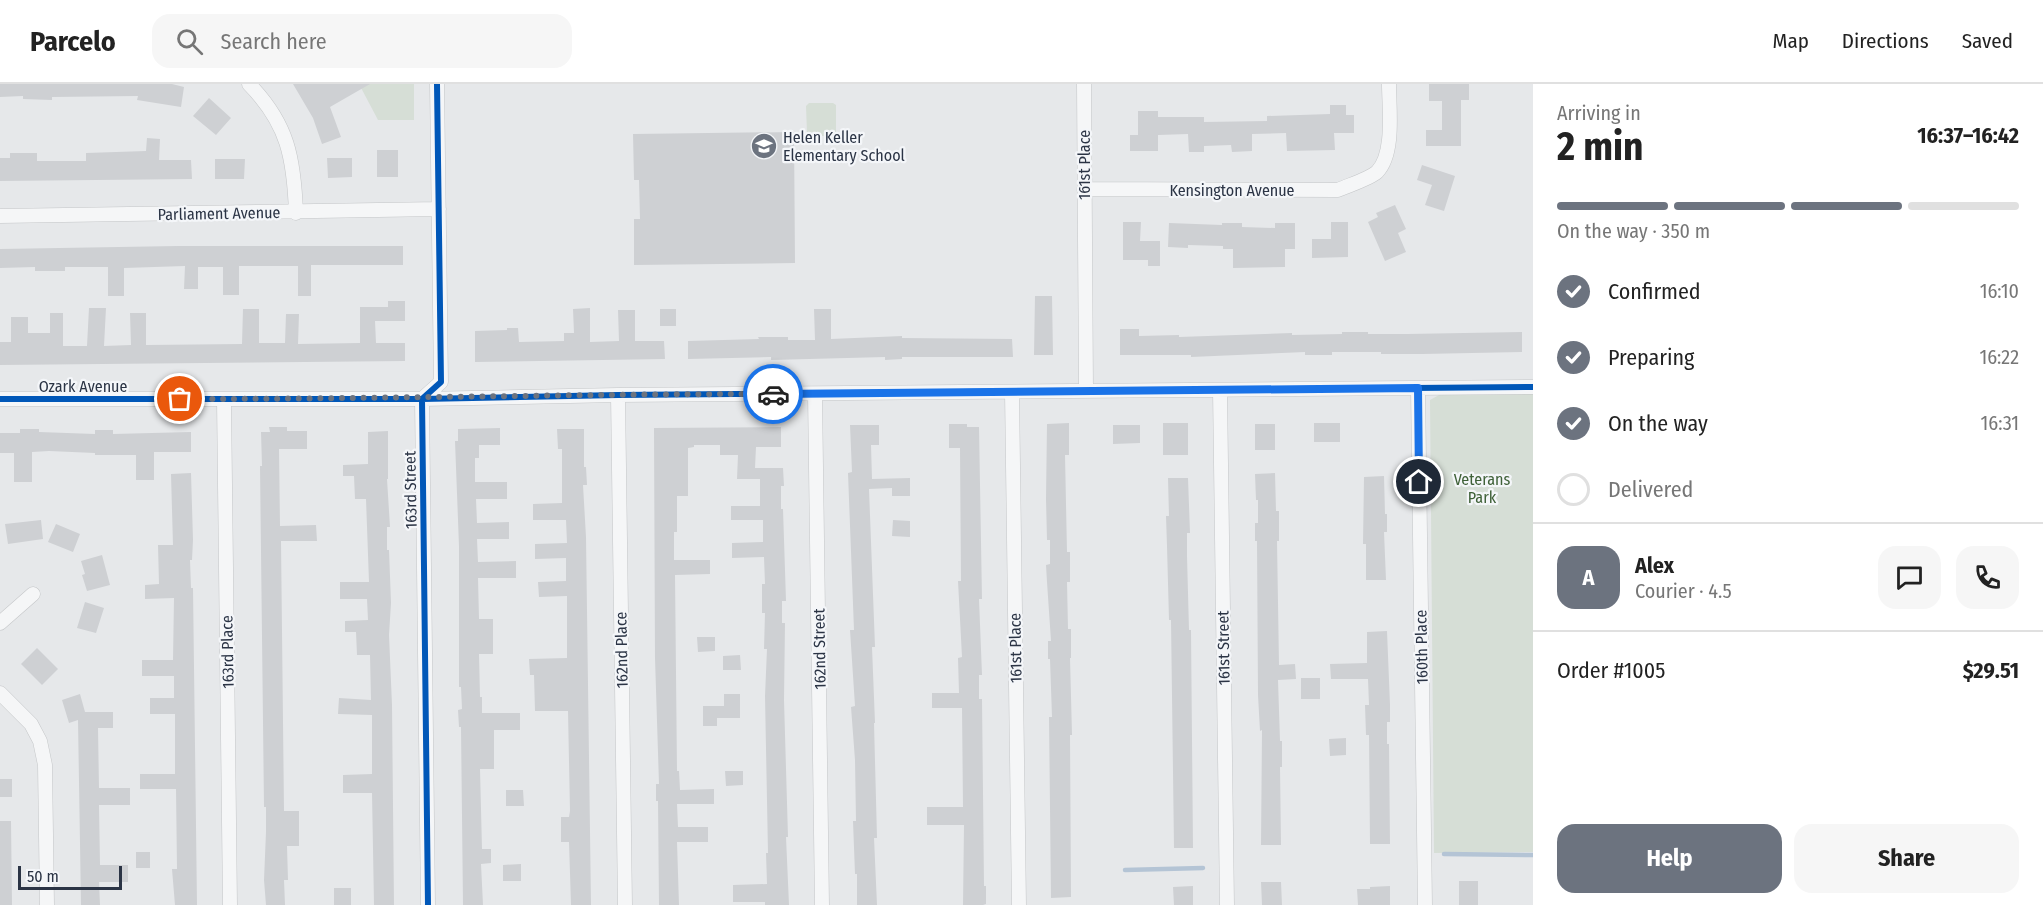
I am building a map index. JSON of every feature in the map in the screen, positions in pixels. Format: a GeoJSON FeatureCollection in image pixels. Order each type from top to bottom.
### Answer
{"type":"FeatureCollection","features":[{"type":"Feature","properties":{"kind":"street"},"geometry":{"type":"LineString","coordinates":[[249,84],[276,118],[290,153],[295,176],[296,213]]}},
{"type":"Feature","properties":{"kind":"street"},"geometry":{"type":"LineString","coordinates":[[422,399],[441,382],[437,84]]}},
{"type":"Feature","properties":{"kind":"street","name":"161st Place"},"geometry":{"type":"LineString","coordinates":[[1084,84],[1086,390]]}},
{"type":"Feature","properties":{"kind":"street","name":"Kensington Avenue"},"geometry":{"type":"LineString","coordinates":[[1084,189],[1338,190],[1376,172],[1384,161],[1388,151],[1389,84]]}},
{"type":"Feature","properties":{"kind":"street","name":"Parliament Avenue"},"geometry":{"type":"LineString","coordinates":[[0,216],[439,209]]}},
{"type":"Feature","properties":{"kind":"street","name":"Ozark Avenue"},"geometry":{"type":"LineString","coordinates":[[0,399],[422,399],[618,394],[1533,387]]}},
{"type":"Feature","properties":{"kind":"street","name":"160th Place"},"geometry":{"type":"LineString","coordinates":[[1418,388],[1425,905]]}},
{"type":"Feature","properties":{"kind":"street","name":"161st Street"},"geometry":{"type":"LineString","coordinates":[[1220,390],[1227,905]]}},
{"type":"Feature","properties":{"kind":"street","name":"161st Place"},"geometry":{"type":"LineString","coordinates":[[1012,392],[1019,905]]}},
{"type":"Feature","properties":{"kind":"street","name":"162nd Place"},"geometry":{"type":"LineString","coordinates":[[618,394],[625,905]]}},
{"type":"Feature","properties":{"kind":"street","name":"162nd Street"},"geometry":{"type":"LineString","coordinates":[[815,394],[822,905]]}},
{"type":"Feature","properties":{"kind":"street","name":"163rd Place"},"geometry":{"type":"LineString","coordinates":[[224,399],[230,905]]}},
{"type":"Feature","properties":{"kind":"street","name":"163rd Street"},"geometry":{"type":"LineString","coordinates":[[422,399],[428,905]]}},
{"type":"Feature","properties":{"kind":"street"},"geometry":{"type":"LineString","coordinates":[[0,623],[33,594]]}},
{"type":"Feature","properties":{"kind":"street"},"geometry":{"type":"LineString","coordinates":[[0,693],[31,724],[40,741],[45,765],[47,905]]}},
{"type":"Feature","properties":{"kind":"green space"},"geometry":{"type":"Polygon","coordinates":[[[359,84],[414,84],[414,120],[378,120],[359,84]]]}},
{"type":"Feature","properties":{"kind":"green space"},"geometry":{"type":"Polygon","coordinates":[[[809,103],[836,105],[836,133],[834,136],[810,136],[807,133],[806,106],[809,103]]]}},
{"type":"Feature","properties":{"kind":"green space","name":"Veterans Park"},"geometry":{"type":"Polygon","coordinates":[[[1533,394],[1533,852],[1434,853],[1430,400],[1439,395],[1533,394]]]}},
{"type":"Feature","properties":{"kind":"building"},"geometry":{"type":"Polygon","coordinates":[[[0,84],[172,84],[184,87],[181,107],[137,100],[138,96],[52,97],[52,100],[23,99],[23,96],[0,97],[0,84]]]}},
{"type":"Feature","properties":{"kind":"building"},"geometry":{"type":"Polygon","coordinates":[[[293,84],[370,84],[330,107],[341,137],[322,144],[313,118],[293,84]]]}},
{"type":"Feature","properties":{"kind":"building"},"geometry":{"type":"Polygon","coordinates":[[[1429,84],[1469,84],[1469,100],[1461,100],[1461,146],[1426,146],[1426,130],[1442,130],[1442,101],[1429,101],[1429,84]]]}},
{"type":"Feature","properties":{"kind":"building"},"geometry":{"type":"Polygon","coordinates":[[[209,98],[231,118],[216,135],[193,116],[209,98]]]}},
{"type":"Feature","properties":{"kind":"building"},"geometry":{"type":"Polygon","coordinates":[[[1330,105],[1346,105],[1346,115],[1354,115],[1354,133],[1334,133],[1335,150],[1287,151],[1286,133],[1252,134],[1252,151],[1232,152],[1231,145],[1204,146],[1204,152],[1189,152],[1188,134],[1158,135],[1158,151],[1130,151],[1130,135],[1138,135],[1138,111],[1158,111],[1158,117],[1204,117],[1204,122],[1267,121],[1267,116],[1330,114],[1330,105]]]}},
{"type":"Feature","properties":{"kind":"building"},"geometry":{"type":"Polygon","coordinates":[[[794,132],[795,263],[634,265],[634,219],[640,219],[639,180],[634,180],[633,134],[794,132]]]}},
{"type":"Feature","properties":{"kind":"building"},"geometry":{"type":"Polygon","coordinates":[[[147,138],[160,139],[159,160],[191,160],[192,179],[0,181],[0,158],[10,158],[10,153],[37,153],[37,161],[86,161],[86,153],[146,151],[147,138]]]}},
{"type":"Feature","properties":{"kind":"building"},"geometry":{"type":"Polygon","coordinates":[[[377,150],[398,150],[398,177],[377,177],[377,150]]]}},
{"type":"Feature","properties":{"kind":"building"},"geometry":{"type":"Polygon","coordinates":[[[327,158],[352,158],[352,177],[328,178],[327,158]]]}},
{"type":"Feature","properties":{"kind":"building"},"geometry":{"type":"Polygon","coordinates":[[[215,159],[245,159],[244,179],[215,179],[215,159]]]}},
{"type":"Feature","properties":{"kind":"building"},"geometry":{"type":"Polygon","coordinates":[[[1422,165],[1455,176],[1444,211],[1425,205],[1432,185],[1417,180],[1422,165]]]}},
{"type":"Feature","properties":{"kind":"building"},"geometry":{"type":"Polygon","coordinates":[[[1395,205],[1406,229],[1398,233],[1406,252],[1385,261],[1368,222],[1378,217],[1376,213],[1395,205]]]}},
{"type":"Feature","properties":{"kind":"building"},"geometry":{"type":"Polygon","coordinates":[[[1123,222],[1141,222],[1140,241],[1160,241],[1160,266],[1148,266],[1148,260],[1123,260],[1123,222]]]}},
{"type":"Feature","properties":{"kind":"building"},"geometry":{"type":"Polygon","coordinates":[[[1331,222],[1348,222],[1348,257],[1312,258],[1312,239],[1331,239],[1331,222]]]}},
{"type":"Feature","properties":{"kind":"building"},"geometry":{"type":"Polygon","coordinates":[[[1169,223],[1222,225],[1222,223],[1242,223],[1242,227],[1275,228],[1275,223],[1295,223],[1295,249],[1285,249],[1285,267],[1233,268],[1233,249],[1223,249],[1223,246],[1168,247],[1169,223]]]}},
{"type":"Feature","properties":{"kind":"building"},"geometry":{"type":"Polygon","coordinates":[[[403,246],[403,265],[311,265],[311,296],[298,296],[298,266],[239,266],[239,295],[223,295],[223,267],[198,267],[198,289],[184,289],[185,266],[124,268],[124,296],[108,296],[108,267],[65,267],[65,271],[35,271],[35,267],[0,268],[0,249],[403,246]]]}},
{"type":"Feature","properties":{"kind":"building"},"geometry":{"type":"Polygon","coordinates":[[[1035,296],[1052,296],[1053,355],[1034,355],[1035,296]]]}},
{"type":"Feature","properties":{"kind":"building"},"geometry":{"type":"Polygon","coordinates":[[[388,301],[405,301],[405,321],[375,321],[376,343],[405,343],[405,361],[0,365],[0,342],[11,342],[11,317],[28,317],[28,333],[50,333],[50,313],[63,313],[63,346],[87,346],[89,308],[106,308],[104,346],[131,345],[130,313],[146,313],[146,345],[242,344],[243,309],[259,309],[259,343],[285,343],[286,314],[299,314],[298,344],[360,343],[360,307],[388,307],[388,301]]]}},
{"type":"Feature","properties":{"kind":"building"},"geometry":{"type":"Polygon","coordinates":[[[590,308],[590,342],[619,341],[618,310],[635,310],[635,341],[664,341],[665,359],[475,362],[475,331],[518,328],[519,342],[564,341],[564,333],[574,333],[573,309],[590,308]]]}},
{"type":"Feature","properties":{"kind":"building"},"geometry":{"type":"Polygon","coordinates":[[[660,309],[676,309],[676,326],[660,326],[660,309]]]}},
{"type":"Feature","properties":{"kind":"building"},"geometry":{"type":"Polygon","coordinates":[[[814,309],[831,309],[831,339],[902,336],[902,338],[1012,339],[1013,357],[902,357],[902,359],[885,360],[885,357],[771,360],[771,357],[688,359],[688,341],[759,339],[758,337],[815,340],[814,309]]]}},
{"type":"Feature","properties":{"kind":"building"},"geometry":{"type":"Polygon","coordinates":[[[1120,329],[1139,329],[1139,336],[1179,335],[1179,337],[1292,333],[1292,335],[1342,334],[1342,332],[1407,334],[1522,332],[1522,352],[1381,354],[1381,352],[1332,352],[1332,355],[1305,355],[1305,352],[1191,357],[1191,355],[1120,355],[1120,329]]]}},
{"type":"Feature","properties":{"kind":"building"},"geometry":{"type":"Polygon","coordinates":[[[1069,423],[1069,455],[1065,455],[1067,552],[1070,552],[1070,582],[1067,582],[1068,629],[1071,629],[1071,897],[1051,898],[1049,717],[1052,717],[1050,659],[1048,659],[1048,641],[1051,641],[1046,565],[1050,564],[1046,499],[1047,424],[1069,423]]]}},
{"type":"Feature","properties":{"kind":"building"},"geometry":{"type":"Polygon","coordinates":[[[1163,423],[1188,423],[1188,455],[1163,455],[1163,423]]]}},
{"type":"Feature","properties":{"kind":"building"},"geometry":{"type":"Polygon","coordinates":[[[1314,423],[1340,423],[1340,442],[1314,442],[1314,423]]]}},
{"type":"Feature","properties":{"kind":"building"},"geometry":{"type":"Polygon","coordinates":[[[949,424],[979,427],[982,599],[979,599],[982,675],[979,675],[979,699],[982,699],[984,886],[986,886],[986,904],[983,905],[963,905],[964,825],[927,825],[927,807],[963,807],[962,708],[932,708],[932,693],[959,693],[958,658],[962,657],[958,581],[961,581],[960,448],[949,448],[949,424]]]}},
{"type":"Feature","properties":{"kind":"building"},"geometry":{"type":"Polygon","coordinates":[[[1255,424],[1275,424],[1275,450],[1255,450],[1255,424]]]}},
{"type":"Feature","properties":{"kind":"building"},"geometry":{"type":"Polygon","coordinates":[[[850,425],[879,425],[879,445],[871,445],[872,479],[910,478],[910,496],[892,496],[892,488],[869,489],[875,647],[872,647],[877,905],[857,905],[857,874],[855,874],[853,821],[856,821],[855,760],[851,707],[855,706],[850,630],[854,630],[848,473],[852,472],[850,425]]]}},
{"type":"Feature","properties":{"kind":"building"},"geometry":{"type":"Polygon","coordinates":[[[1113,425],[1140,425],[1140,443],[1113,444],[1113,425]]]}},
{"type":"Feature","properties":{"kind":"building"},"geometry":{"type":"Polygon","coordinates":[[[269,427],[287,427],[287,431],[307,431],[307,449],[279,449],[280,526],[316,525],[317,541],[281,541],[284,811],[299,811],[299,846],[287,846],[288,880],[284,880],[285,905],[266,905],[264,880],[266,807],[264,807],[260,466],[262,466],[261,432],[270,432],[269,427]]]}},
{"type":"Feature","properties":{"kind":"building"},"geometry":{"type":"Polygon","coordinates":[[[781,427],[781,447],[756,447],[755,468],[783,468],[784,486],[781,486],[781,509],[783,509],[786,601],[782,601],[782,623],[785,623],[784,700],[789,905],[733,902],[733,885],[767,884],[765,696],[767,649],[764,649],[765,613],[762,613],[762,584],[765,584],[764,557],[732,558],[732,543],[763,542],[763,520],[731,520],[731,506],[760,506],[760,479],[737,479],[738,455],[720,455],[720,445],[694,445],[688,448],[688,496],[677,496],[674,560],[710,560],[710,574],[675,575],[677,771],[679,771],[680,790],[714,789],[714,804],[677,804],[678,827],[708,827],[708,842],[677,842],[679,905],[659,905],[658,801],[656,801],[656,784],[659,784],[655,658],[654,428],[781,427]]]}},
{"type":"Feature","properties":{"kind":"building"},"geometry":{"type":"Polygon","coordinates":[[[500,428],[500,445],[479,445],[479,458],[475,458],[475,482],[507,482],[507,499],[476,499],[477,523],[509,522],[509,539],[477,539],[478,562],[516,561],[516,578],[478,578],[479,619],[493,619],[493,654],[479,654],[480,697],[482,697],[482,713],[520,713],[520,730],[494,730],[494,769],[480,769],[482,849],[491,849],[491,863],[481,864],[483,905],[463,905],[461,727],[459,727],[458,710],[462,709],[461,687],[459,687],[459,546],[455,441],[458,441],[458,429],[500,428]]]}},
{"type":"Feature","properties":{"kind":"building"},"geometry":{"type":"Polygon","coordinates":[[[20,429],[95,434],[95,430],[113,430],[113,434],[191,432],[191,452],[154,452],[154,480],[136,480],[136,455],[32,452],[32,482],[14,482],[14,453],[0,453],[0,433],[20,433],[20,429]]]}},
{"type":"Feature","properties":{"kind":"building"},"geometry":{"type":"Polygon","coordinates":[[[557,429],[584,429],[584,467],[586,467],[587,485],[583,485],[586,537],[591,905],[571,905],[569,842],[561,842],[561,817],[569,817],[570,811],[568,711],[535,711],[534,675],[530,675],[529,659],[567,658],[567,596],[539,597],[538,582],[566,581],[566,558],[535,559],[535,544],[567,543],[566,520],[533,520],[533,504],[562,503],[562,449],[558,449],[557,429]]]}},
{"type":"Feature","properties":{"kind":"building"},"geometry":{"type":"Polygon","coordinates":[[[388,431],[387,479],[390,527],[387,527],[387,550],[389,550],[391,603],[389,635],[394,905],[374,905],[372,793],[343,793],[343,775],[372,774],[372,715],[338,714],[339,698],[371,700],[370,655],[357,655],[356,632],[345,632],[345,621],[368,620],[367,599],[340,599],[340,582],[369,582],[366,499],[355,499],[354,476],[343,476],[343,465],[368,464],[368,432],[388,431]]]}},
{"type":"Feature","properties":{"kind":"building"},"geometry":{"type":"Polygon","coordinates":[[[191,473],[193,540],[192,560],[190,560],[191,588],[193,588],[197,905],[175,905],[172,869],[177,869],[176,789],[140,789],[140,774],[175,774],[175,714],[150,714],[150,698],[174,698],[174,676],[142,676],[142,660],[173,660],[174,598],[145,599],[145,585],[159,584],[158,545],[173,545],[171,474],[191,473]]]}},
{"type":"Feature","properties":{"kind":"building"},"geometry":{"type":"Polygon","coordinates":[[[1275,473],[1276,511],[1279,511],[1279,541],[1277,541],[1279,665],[1295,664],[1296,679],[1278,680],[1280,741],[1282,741],[1281,845],[1261,845],[1262,730],[1260,731],[1258,695],[1255,523],[1258,523],[1258,500],[1256,500],[1255,474],[1275,473]]]}},
{"type":"Feature","properties":{"kind":"building"},"geometry":{"type":"Polygon","coordinates":[[[1384,476],[1385,514],[1387,514],[1387,532],[1384,532],[1386,580],[1366,580],[1366,544],[1363,544],[1364,477],[1384,476]]]}},
{"type":"Feature","properties":{"kind":"building"},"geometry":{"type":"Polygon","coordinates":[[[1168,478],[1188,478],[1190,533],[1187,533],[1187,556],[1189,630],[1191,630],[1193,848],[1174,848],[1171,620],[1169,620],[1166,516],[1169,516],[1168,478]]]}},
{"type":"Feature","properties":{"kind":"building"},"geometry":{"type":"Polygon","coordinates":[[[41,520],[43,539],[8,544],[5,524],[41,520]]]}},
{"type":"Feature","properties":{"kind":"building"},"geometry":{"type":"Polygon","coordinates":[[[893,520],[910,521],[910,537],[892,536],[893,520]]]}},
{"type":"Feature","properties":{"kind":"building"},"geometry":{"type":"Polygon","coordinates":[[[56,524],[80,534],[73,552],[48,542],[56,524]]]}},
{"type":"Feature","properties":{"kind":"building"},"geometry":{"type":"Polygon","coordinates":[[[102,555],[110,585],[87,591],[81,561],[102,555]]]}},
{"type":"Feature","properties":{"kind":"building"},"geometry":{"type":"Polygon","coordinates":[[[85,602],[104,608],[96,633],[77,628],[85,602]]]}},
{"type":"Feature","properties":{"kind":"building"},"geometry":{"type":"Polygon","coordinates":[[[1387,631],[1390,705],[1387,744],[1389,744],[1390,844],[1370,844],[1369,735],[1366,735],[1365,705],[1369,705],[1368,679],[1331,679],[1330,664],[1367,663],[1367,632],[1387,631]]]}},
{"type":"Feature","properties":{"kind":"building"},"geometry":{"type":"Polygon","coordinates":[[[697,637],[715,637],[715,651],[698,652],[697,637]]]}},
{"type":"Feature","properties":{"kind":"building"},"geometry":{"type":"Polygon","coordinates":[[[37,648],[58,669],[42,685],[21,664],[37,648]]]}},
{"type":"Feature","properties":{"kind":"building"},"geometry":{"type":"Polygon","coordinates":[[[740,655],[741,670],[723,670],[723,656],[740,655]]]}},
{"type":"Feature","properties":{"kind":"building"},"geometry":{"type":"Polygon","coordinates":[[[1301,678],[1320,678],[1320,699],[1301,699],[1301,678]]]}},
{"type":"Feature","properties":{"kind":"building"},"geometry":{"type":"Polygon","coordinates":[[[80,694],[85,712],[113,712],[113,728],[98,728],[99,788],[130,788],[130,805],[99,805],[100,865],[128,865],[128,882],[99,882],[100,905],[81,905],[78,720],[69,723],[62,700],[80,694]]]}},
{"type":"Feature","properties":{"kind":"building"},"geometry":{"type":"Polygon","coordinates":[[[724,694],[740,694],[740,718],[717,718],[717,726],[703,726],[703,706],[724,706],[724,694]]]}},
{"type":"Feature","properties":{"kind":"building"},"geometry":{"type":"Polygon","coordinates":[[[1346,738],[1346,755],[1330,756],[1329,739],[1346,738]]]}},
{"type":"Feature","properties":{"kind":"building"},"geometry":{"type":"Polygon","coordinates":[[[725,771],[743,771],[743,785],[726,786],[725,771]]]}},
{"type":"Feature","properties":{"kind":"building"},"geometry":{"type":"Polygon","coordinates":[[[0,779],[12,779],[12,797],[0,797],[0,779]]]}},
{"type":"Feature","properties":{"kind":"building"},"geometry":{"type":"Polygon","coordinates":[[[506,790],[523,790],[524,806],[506,806],[506,790]]]}},
{"type":"Feature","properties":{"kind":"building"},"geometry":{"type":"Polygon","coordinates":[[[0,821],[11,821],[12,905],[0,905],[0,821]]]}},
{"type":"Feature","properties":{"kind":"building"},"geometry":{"type":"Polygon","coordinates":[[[136,852],[150,852],[150,868],[136,868],[136,852]]]}},
{"type":"Feature","properties":{"kind":"building"},"geometry":{"type":"Polygon","coordinates":[[[521,864],[521,881],[503,881],[503,865],[521,864]]]}},
{"type":"Feature","properties":{"kind":"building"},"geometry":{"type":"Polygon","coordinates":[[[1459,881],[1478,881],[1478,905],[1459,905],[1459,881]]]}},
{"type":"Feature","properties":{"kind":"building"},"geometry":{"type":"Polygon","coordinates":[[[1261,882],[1281,882],[1282,905],[1262,905],[1261,882]]]}},
{"type":"Feature","properties":{"kind":"building"},"geometry":{"type":"Polygon","coordinates":[[[1193,886],[1193,905],[1174,905],[1173,887],[1193,886]]]}},
{"type":"Feature","properties":{"kind":"building"},"geometry":{"type":"Polygon","coordinates":[[[1390,886],[1390,905],[1358,905],[1357,889],[1390,886]]]}},
{"type":"Feature","properties":{"kind":"building"},"geometry":{"type":"Polygon","coordinates":[[[334,888],[351,888],[351,905],[334,905],[334,888]]]}},
{"type":"Feature","properties":{"kind":"waterway"},"geometry":{"type":"LineString","coordinates":[[1444,854],[1533,855]]}},
{"type":"Feature","properties":{"kind":"waterway"},"geometry":{"type":"LineString","coordinates":[[1125,870],[1203,868]]}},
{"type":"Feature","properties":{"kind":"cycle path"},"geometry":{"type":"LineString","coordinates":[[428,905],[422,399],[441,382],[437,84]]}},
{"type":"Feature","properties":{"kind":"cycle path"},"geometry":{"type":"LineString","coordinates":[[0,399],[422,399],[618,395],[1533,387]]}},
{"type":"Feature","properties":{"kind":"way so far"},"geometry":{"type":"LineString","coordinates":[[180,399],[422,399],[618,394],[773,394]]}},
{"type":"Feature","properties":{"kind":"place","name":"Helen Keller Elementary School"},"geometry":{"type":"Point","coordinates":[764,146]}},
{"type":"Feature","properties":{"kind":"route"},"geometry":{"type":"LineString","coordinates":[[773,394],[1418,388],[1419,482]]}}]}
